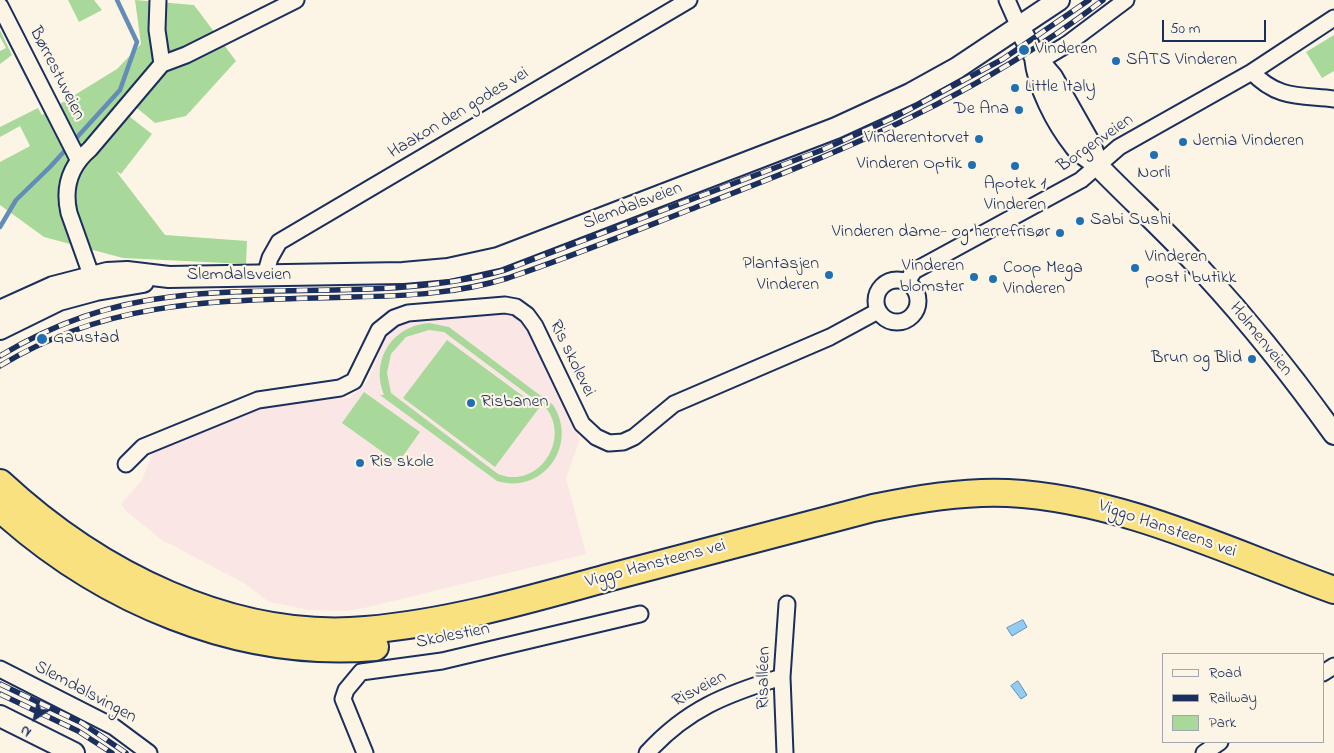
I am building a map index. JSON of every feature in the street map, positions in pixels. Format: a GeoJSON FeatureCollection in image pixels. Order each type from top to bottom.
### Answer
{"type":"FeatureCollection","features":[{"type":"Feature","properties":{"kind":"highway","name":"Viggo Hansteens vei"},"geometry":{"type":"LineString","coordinates":[[0,483],[31,510],[78,545],[158,590],[232,617],[265,624],[311,630],[364,630],[448,618],[873,508],[911,500],[986,493],[1049,496],[1111,509],[1175,530],[1334,590]]}},
{"type":"Feature","properties":{"kind":"highway","name":"Viggo Hansteens vei"},"geometry":{"type":"LineString","coordinates":[[0,508],[76,565],[152,607],[210,630],[265,643],[309,649],[374,647],[452,635],[877,525],[941,514],[986,510],[1049,514],[1108,526],[1182,551],[1334,610]]}},
{"type":"Feature","properties":{"kind":"main road","name":"Slemdalsveien"},"geometry":{"type":"LineString","coordinates":[[0,329],[94,283],[127,272],[169,277],[429,271],[498,258],[836,128],[935,81],[1059,0]]}},
{"type":"Feature","properties":{"kind":"main road","name":"Holmenveien"},"geometry":{"type":"LineString","coordinates":[[1019,27],[1037,61],[1045,95],[1075,146],[1097,165],[1116,186],[1178,245],[1225,297],[1334,434]]}},
{"type":"Feature","properties":{"kind":"main road","name":"Slemdalsveien"},"geometry":{"type":"LineString","coordinates":[[0,311],[34,294],[94,283]]}},
{"type":"Feature","properties":{"kind":"main road"},"geometry":{"type":"LineString","coordinates":[[0,716],[74,753]]}},
{"type":"Feature","properties":{"kind":"street"},"geometry":{"type":"LineString","coordinates":[[158,0],[157,30],[162,64]]}},
{"type":"Feature","properties":{"kind":"street"},"geometry":{"type":"LineString","coordinates":[[94,283],[66,200],[67,182],[77,156],[90,149],[162,64],[296,0]]}},
{"type":"Feature","properties":{"kind":"street","name":"Haakon den godes vei"},"geometry":{"type":"LineString","coordinates":[[264,275],[270,258],[280,242],[689,0]]}},
{"type":"Feature","properties":{"kind":"street"},"geometry":{"type":"LineString","coordinates":[[1006,0],[1019,27]]}},
{"type":"Feature","properties":{"kind":"street"},"geometry":{"type":"LineString","coordinates":[[1037,61],[1073,40],[1126,0]]}},
{"type":"Feature","properties":{"kind":"street","name":"Børrestuveien"},"geometry":{"type":"LineString","coordinates":[[0,6],[77,156]]}},
{"type":"Feature","properties":{"kind":"street","name":"Borgenveien"},"geometry":{"type":"LineString","coordinates":[[906,283],[914,271],[1081,180],[1118,147],[1252,72],[1334,18]]}},
{"type":"Feature","properties":{"kind":"street"},"geometry":{"type":"LineString","coordinates":[[1252,72],[1260,81],[1278,92],[1334,99]]}},
{"type":"Feature","properties":{"kind":"street"},"geometry":{"type":"LineString","coordinates":[[893,281],[906,283],[916,293],[918,300],[914,313],[904,321],[890,321],[878,311],[876,298],[882,287],[893,281]]}},
{"type":"Feature","properties":{"kind":"street","name":"Ris skolevei"},"geometry":{"type":"LineString","coordinates":[[126,464],[143,447],[258,400],[340,388],[354,381],[379,330],[394,318],[408,314],[489,306],[516,307],[535,326],[582,424],[596,437],[609,443],[623,442],[634,437],[674,404],[830,337],[878,311]]}},
{"type":"Feature","properties":{"kind":"street","name":"Risalléen"},"geometry":{"type":"LineString","coordinates":[[785,753],[782,677],[787,604]]}},
{"type":"Feature","properties":{"kind":"street","name":"Skolestien"},"geometry":{"type":"LineString","coordinates":[[365,753],[343,700],[346,690],[361,672],[442,660],[640,614]]}},
{"type":"Feature","properties":{"kind":"street","name":"Slemdalsvingen"},"geometry":{"type":"LineString","coordinates":[[0,669],[114,727],[149,753]]}},
{"type":"Feature","properties":{"kind":"street","name":"Risveien"},"geometry":{"type":"LineString","coordinates":[[647,753],[666,731],[696,709],[744,688],[782,677]]}},
{"type":"Feature","properties":{"kind":"street"},"geometry":{"type":"LineString","coordinates":[[1204,753],[1219,743]]}},
{"type":"Feature","properties":{"kind":"shaded area","name":"Ris skole"},"geometry":{"type":"Polygon","coordinates":[[[506,312],[519,316],[530,329],[547,372],[580,439],[566,478],[586,554],[364,608],[346,611],[310,610],[269,602],[244,583],[162,540],[126,511],[121,504],[142,480],[153,452],[200,427],[252,408],[292,401],[349,398],[367,382],[378,356],[382,338],[392,325],[412,321],[506,312]]]}},
{"type":"Feature","properties":{"kind":"green space"},"geometry":{"type":"Polygon","coordinates":[[[68,0],[94,0],[102,10],[79,22],[68,0]]]}},
{"type":"Feature","properties":{"kind":"green space"},"geometry":{"type":"Polygon","coordinates":[[[135,0],[194,5],[236,61],[186,116],[155,123],[137,108],[130,117],[152,134],[121,174],[116,171],[165,235],[247,241],[246,264],[123,258],[44,237],[0,205],[0,162],[30,146],[20,126],[0,137],[0,127],[38,108],[42,115],[117,69],[141,44],[135,0]]]}},
{"type":"Feature","properties":{"kind":"green space"},"geometry":{"type":"Polygon","coordinates":[[[0,30],[12,55],[0,64],[0,51],[6,48],[0,37],[0,30]]]}},
{"type":"Feature","properties":{"kind":"green space"},"geometry":{"type":"Polygon","coordinates":[[[1334,35],[1334,71],[1322,78],[1306,52],[1334,35]]]}},
{"type":"Feature","properties":{"kind":"green space"},"geometry":{"type":"Polygon","coordinates":[[[429,323],[449,327],[553,405],[560,420],[562,436],[559,450],[552,463],[542,474],[529,481],[514,483],[497,481],[380,395],[384,395],[380,382],[380,369],[387,347],[404,331],[429,323]],[[429,330],[406,337],[391,354],[387,373],[391,393],[498,474],[513,477],[526,475],[537,469],[546,459],[552,447],[555,434],[553,421],[546,408],[444,332],[429,330]]]}},
{"type":"Feature","properties":{"kind":"green space","name":"Risbanen"},"geometry":{"type":"Polygon","coordinates":[[[447,340],[539,408],[495,467],[403,398],[447,340]]]}},
{"type":"Feature","properties":{"kind":"green space"},"geometry":{"type":"Polygon","coordinates":[[[364,392],[420,432],[398,463],[342,423],[364,392]]]}},
{"type":"Feature","properties":{"kind":"water"},"geometry":{"type":"Polygon","coordinates":[[[1023,620],[1027,627],[1012,636],[1007,628],[1023,620]]]}},
{"type":"Feature","properties":{"kind":"water"},"geometry":{"type":"Polygon","coordinates":[[[1018,681],[1027,695],[1021,699],[1011,686],[1018,681]]]}},
{"type":"Feature","properties":{"kind":"waterway"},"geometry":{"type":"LineString","coordinates":[[0,227],[16,200],[50,167],[120,90],[137,42],[117,0]]}},
{"type":"Feature","properties":{"kind":"railway"},"geometry":{"type":"LineString","coordinates":[[0,356],[40,335],[82,317],[148,300],[212,293],[338,290],[422,285],[464,279],[505,270],[822,150],[895,117],[1003,59],[1089,0]]}},
{"type":"Feature","properties":{"kind":"railway"},"geometry":{"type":"LineString","coordinates":[[0,366],[42,343],[85,327],[127,315],[170,307],[214,302],[430,293],[469,288],[508,278],[581,252],[756,184],[910,118],[1008,64],[1056,34],[1103,0]]}},
{"type":"Feature","properties":{"kind":"railway"},"geometry":{"type":"LineString","coordinates":[[0,684],[82,723],[126,753]]}},
{"type":"Feature","properties":{"kind":"railway"},"geometry":{"type":"LineString","coordinates":[[0,694],[78,731],[112,753]]}},
{"type":"Feature","properties":{"kind":"place","name":"Vinderen"},"geometry":{"type":"Point","coordinates":[1024,50]}},
{"type":"Feature","properties":{"kind":"place","name":"SATS Vinderen"},"geometry":{"type":"Point","coordinates":[1116,61]}},
{"type":"Feature","properties":{"kind":"place","name":"Little Italy"},"geometry":{"type":"Point","coordinates":[1015,88]}},
{"type":"Feature","properties":{"kind":"place","name":"De Ana"},"geometry":{"type":"Point","coordinates":[1019,110]}},
{"type":"Feature","properties":{"kind":"place","name":"Vinderentorvet"},"geometry":{"type":"Point","coordinates":[979,139]}},
{"type":"Feature","properties":{"kind":"place","name":"Jernia Vinderen"},"geometry":{"type":"Point","coordinates":[1183,142]}},
{"type":"Feature","properties":{"kind":"place","name":"Norli"},"geometry":{"type":"Point","coordinates":[1154,155]}},
{"type":"Feature","properties":{"kind":"place","name":"Vinderen Optik"},"geometry":{"type":"Point","coordinates":[972,165]}},
{"type":"Feature","properties":{"kind":"place","name":"Apotek 1 Vinderen"},"geometry":{"type":"Point","coordinates":[1015,166]}},
{"type":"Feature","properties":{"kind":"place","name":"Sabi Sushi"},"geometry":{"type":"Point","coordinates":[1080,221]}},
{"type":"Feature","properties":{"kind":"place","name":"Vinderen dame- og herrefrisør"},"geometry":{"type":"Point","coordinates":[1060,233]}},
{"type":"Feature","properties":{"kind":"place","name":"Vinderen post i butikk"},"geometry":{"type":"Point","coordinates":[1135,268]}},
{"type":"Feature","properties":{"kind":"place","name":"Plantasjen Vinderen"},"geometry":{"type":"Point","coordinates":[829,275]}},
{"type":"Feature","properties":{"kind":"place","name":"Vinderen blomster"},"geometry":{"type":"Point","coordinates":[974,277]}},
{"type":"Feature","properties":{"kind":"place","name":"Coop Mega Vinderen"},"geometry":{"type":"Point","coordinates":[993,279]}},
{"type":"Feature","properties":{"kind":"place","name":"Gaustad"},"geometry":{"type":"Point","coordinates":[42,339]}},
{"type":"Feature","properties":{"kind":"place","name":"Brun og Blid"},"geometry":{"type":"Point","coordinates":[1252,359]}},
{"type":"Feature","properties":{"kind":"place","name":"Risbanen"},"geometry":{"type":"Point","coordinates":[471,403]}},
{"type":"Feature","properties":{"kind":"place","name":"Ris skole"},"geometry":{"type":"Point","coordinates":[360,463]}}]}
